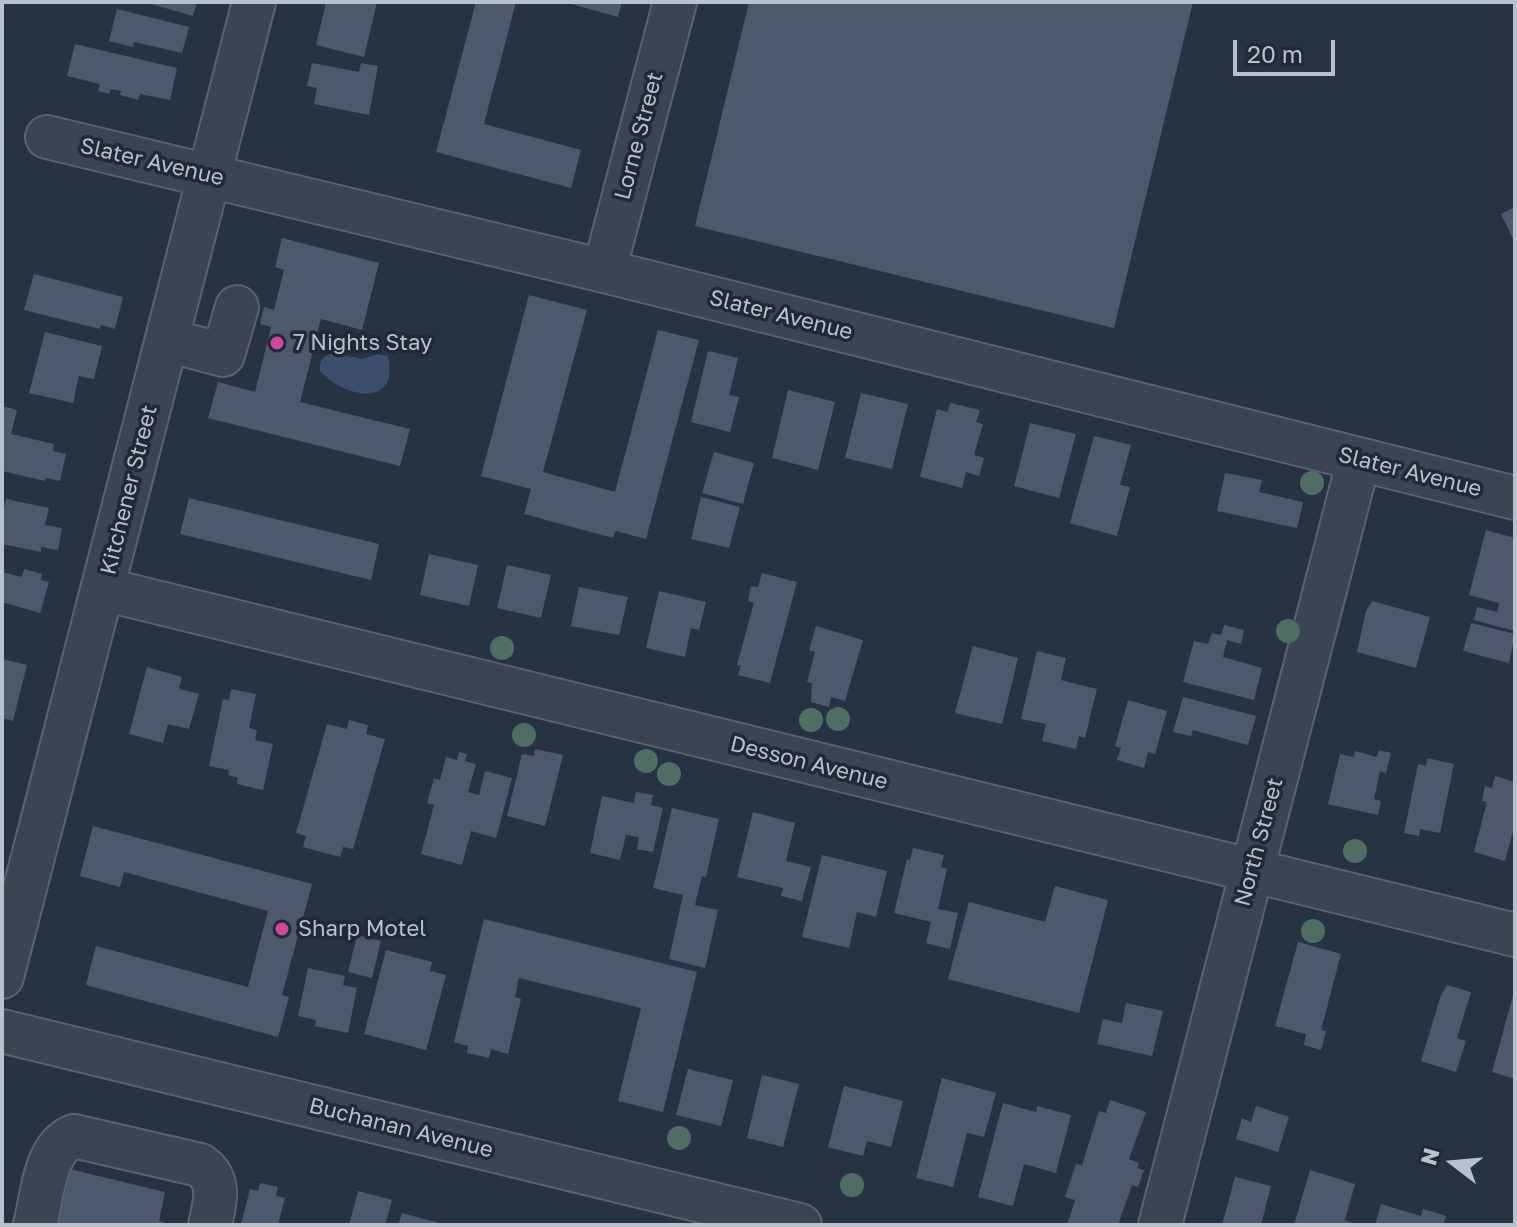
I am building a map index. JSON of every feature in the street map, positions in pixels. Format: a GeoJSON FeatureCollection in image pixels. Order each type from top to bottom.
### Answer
{"type":"FeatureCollection","features":[{"type":"Feature","properties":{"kind":"street","name":"Kitchener Street"},"geometry":{"type":"LineString","coordinates":[[2,977],[254,2]]}},
{"type":"Feature","properties":{"kind":"street","name":"Lorne Street"},"geometry":{"type":"LineString","coordinates":[[604,271],[675,2]]}},
{"type":"Feature","properties":{"kind":"street","name":"Slater Avenue"},"geometry":{"type":"LineString","coordinates":[[47,137],[604,271],[1515,498]]}},
{"type":"Feature","properties":{"kind":"street"},"geometry":{"type":"LineString","coordinates":[[167,340],[223,355],[237,307]]}},
{"type":"Feature","properties":{"kind":"street","name":"North Street"},"geometry":{"type":"LineString","coordinates":[[1160,1225],[1359,459]]}},
{"type":"Feature","properties":{"kind":"street","name":"Desson Avenue"},"geometry":{"type":"LineString","coordinates":[[103,589],[1515,935]]}},
{"type":"Feature","properties":{"kind":"street","name":"Buchanan Avenue"},"geometry":{"type":"LineString","coordinates":[[2,1031],[800,1225]]}},
{"type":"Feature","properties":{"kind":"street"},"geometry":{"type":"LineString","coordinates":[[35,1225],[50,1163],[57,1149],[67,1139],[84,1137],[190,1162],[207,1170],[216,1191],[210,1225]]}},
{"type":"Feature","properties":{"kind":"street"},"geometry":{"type":"LineString","coordinates":[[139,1150],[157,1158],[172,1170],[194,1205],[197,1225]]}},
{"type":"Feature","properties":{"kind":"water"},"geometry":{"type":"Polygon","coordinates":[[[333,353],[362,359],[378,354],[388,356],[390,373],[386,384],[368,394],[342,388],[320,371],[322,359],[333,353]]]}},
{"type":"Feature","properties":{"kind":"building"},"geometry":{"type":"Polygon","coordinates":[[[144,2],[197,2],[193,16],[144,2]]]}},
{"type":"Feature","properties":{"kind":"building"},"geometry":{"type":"Polygon","coordinates":[[[326,2],[377,2],[364,57],[316,45],[326,2]]]}},
{"type":"Feature","properties":{"kind":"building"},"geometry":{"type":"Polygon","coordinates":[[[476,2],[516,2],[484,124],[581,150],[571,188],[436,152],[476,2]]]}},
{"type":"Feature","properties":{"kind":"building"},"geometry":{"type":"Polygon","coordinates":[[[564,2],[622,2],[618,17],[564,2]]]}},
{"type":"Feature","properties":{"kind":"building"},"geometry":{"type":"Polygon","coordinates":[[[749,2],[1193,2],[1114,328],[695,226],[749,2]]]}},
{"type":"Feature","properties":{"kind":"building"},"geometry":{"type":"Polygon","coordinates":[[[117,9],[189,27],[182,53],[134,42],[133,47],[109,41],[117,9]]]}},
{"type":"Feature","properties":{"kind":"building"},"geometry":{"type":"Polygon","coordinates":[[[75,44],[177,68],[170,100],[140,94],[138,100],[111,89],[109,94],[98,91],[100,84],[67,76],[75,44]]]}},
{"type":"Feature","properties":{"kind":"building"},"geometry":{"type":"Polygon","coordinates":[[[312,63],[359,72],[361,63],[378,66],[369,115],[314,104],[317,88],[307,86],[312,63]]]}},
{"type":"Feature","properties":{"kind":"building"},"geometry":{"type":"Polygon","coordinates":[[[1515,207],[1515,243],[1501,214],[1515,207]]]}},
{"type":"Feature","properties":{"kind":"building"},"geometry":{"type":"Polygon","coordinates":[[[282,238],[379,263],[362,330],[321,319],[300,402],[410,429],[400,466],[208,418],[218,382],[255,392],[271,327],[260,324],[264,307],[274,310],[284,270],[275,267],[282,238]]]}},
{"type":"Feature","properties":{"kind":"building"},"geometry":{"type":"Polygon","coordinates":[[[34,274],[123,297],[115,329],[101,325],[100,329],[24,310],[34,274]]]}},
{"type":"Feature","properties":{"kind":"building"},"geometry":{"type":"Polygon","coordinates":[[[529,295],[587,310],[543,472],[615,492],[658,330],[699,340],[646,539],[615,531],[613,538],[524,514],[531,489],[481,476],[529,295]]]}},
{"type":"Feature","properties":{"kind":"building"},"geometry":{"type":"Polygon","coordinates":[[[45,332],[102,346],[94,379],[79,376],[73,403],[29,393],[45,332]]]}},
{"type":"Feature","properties":{"kind":"building"},"geometry":{"type":"Polygon","coordinates":[[[708,351],[738,358],[729,395],[739,397],[730,432],[691,422],[708,351]]]}},
{"type":"Feature","properties":{"kind":"building"},"geometry":{"type":"Polygon","coordinates":[[[788,390],[835,402],[818,470],[772,458],[788,390]]]}},
{"type":"Feature","properties":{"kind":"building"},"geometry":{"type":"Polygon","coordinates":[[[861,393],[908,404],[892,469],[845,458],[861,393]]]}},
{"type":"Feature","properties":{"kind":"building"},"geometry":{"type":"Polygon","coordinates":[[[950,403],[980,410],[976,422],[983,424],[974,455],[984,458],[979,476],[966,472],[962,488],[920,477],[937,409],[948,412],[950,403]]]}},
{"type":"Feature","properties":{"kind":"building"},"geometry":{"type":"Polygon","coordinates":[[[2,406],[17,410],[11,434],[54,444],[53,451],[66,454],[60,481],[46,478],[45,481],[2,471],[2,406]]]}},
{"type":"Feature","properties":{"kind":"building"},"geometry":{"type":"Polygon","coordinates":[[[1030,423],[1076,434],[1059,498],[1014,486],[1030,423]]]}},
{"type":"Feature","properties":{"kind":"building"},"geometry":{"type":"Polygon","coordinates":[[[1094,436],[1131,445],[1120,485],[1130,487],[1117,536],[1070,523],[1094,436]]]}},
{"type":"Feature","properties":{"kind":"building"},"geometry":{"type":"Polygon","coordinates":[[[714,452],[754,463],[743,504],[702,493],[714,452]]]}},
{"type":"Feature","properties":{"kind":"building"},"geometry":{"type":"Polygon","coordinates":[[[1225,473],[1262,480],[1259,492],[1303,502],[1297,528],[1217,511],[1225,473]]]}},
{"type":"Feature","properties":{"kind":"building"},"geometry":{"type":"Polygon","coordinates":[[[701,497],[740,507],[729,548],[691,539],[701,497]]]}},
{"type":"Feature","properties":{"kind":"building"},"geometry":{"type":"Polygon","coordinates":[[[189,498],[379,544],[371,580],[180,534],[189,498]]]}},
{"type":"Feature","properties":{"kind":"building"},"geometry":{"type":"Polygon","coordinates":[[[6,499],[49,508],[45,525],[62,528],[58,550],[41,547],[41,552],[2,544],[6,499]]]}},
{"type":"Feature","properties":{"kind":"building"},"geometry":{"type":"Polygon","coordinates":[[[1486,530],[1515,538],[1515,631],[1474,620],[1477,607],[1497,612],[1499,603],[1469,595],[1486,530]]]}},
{"type":"Feature","properties":{"kind":"building"},"geometry":{"type":"Polygon","coordinates":[[[429,554],[478,565],[469,606],[420,595],[429,554]]]}},
{"type":"Feature","properties":{"kind":"building"},"geometry":{"type":"Polygon","coordinates":[[[507,565],[551,575],[541,618],[497,608],[507,565]]]}},
{"type":"Feature","properties":{"kind":"building"},"geometry":{"type":"Polygon","coordinates":[[[24,569],[42,574],[41,580],[49,582],[40,613],[2,602],[2,572],[22,577],[24,569]]]}},
{"type":"Feature","properties":{"kind":"building"},"geometry":{"type":"Polygon","coordinates":[[[762,573],[797,582],[770,683],[738,675],[741,666],[737,665],[754,603],[748,601],[751,586],[758,587],[762,573]]]}},
{"type":"Feature","properties":{"kind":"building"},"geometry":{"type":"Polygon","coordinates":[[[579,587],[628,597],[619,635],[571,626],[579,587]]]}},
{"type":"Feature","properties":{"kind":"building"},"geometry":{"type":"Polygon","coordinates":[[[659,591],[706,602],[699,630],[691,628],[685,657],[646,648],[659,591]]]}},
{"type":"Feature","properties":{"kind":"building"},"geometry":{"type":"Polygon","coordinates":[[[1372,601],[1430,617],[1416,668],[1357,652],[1366,611],[1372,601]]]}},
{"type":"Feature","properties":{"kind":"building"},"geometry":{"type":"Polygon","coordinates":[[[1471,623],[1515,634],[1509,663],[1463,651],[1471,623]]]}},
{"type":"Feature","properties":{"kind":"building"},"geometry":{"type":"Polygon","coordinates":[[[1224,625],[1244,630],[1241,644],[1227,640],[1223,657],[1262,668],[1254,700],[1183,682],[1194,641],[1208,644],[1212,633],[1221,635],[1224,625]]]}},
{"type":"Feature","properties":{"kind":"building"},"geometry":{"type":"Polygon","coordinates":[[[816,626],[863,640],[845,701],[831,697],[829,707],[811,702],[812,683],[807,682],[815,652],[809,650],[816,626]]]}},
{"type":"Feature","properties":{"kind":"building"},"geometry":{"type":"Polygon","coordinates":[[[973,646],[1018,658],[1002,724],[955,713],[973,646]]]}},
{"type":"Feature","properties":{"kind":"building"},"geometry":{"type":"Polygon","coordinates":[[[1037,651],[1066,658],[1061,680],[1097,689],[1085,738],[1079,736],[1076,749],[1042,741],[1046,724],[1021,719],[1037,651]]]}},
{"type":"Feature","properties":{"kind":"building"},"geometry":{"type":"Polygon","coordinates":[[[2,659],[27,665],[13,721],[2,718],[2,659]]]}},
{"type":"Feature","properties":{"kind":"building"},"geometry":{"type":"Polygon","coordinates":[[[147,667],[182,677],[179,689],[199,694],[189,729],[168,724],[163,743],[129,734],[147,667]]]}},
{"type":"Feature","properties":{"kind":"building"},"geometry":{"type":"Polygon","coordinates":[[[231,689],[256,694],[249,728],[257,730],[255,740],[273,744],[263,790],[237,784],[238,778],[228,775],[229,770],[209,766],[223,699],[229,700],[231,689]]]}},
{"type":"Feature","properties":{"kind":"building"},"geometry":{"type":"Polygon","coordinates":[[[1183,697],[1256,716],[1248,745],[1193,730],[1191,736],[1173,732],[1183,697]]]}},
{"type":"Feature","properties":{"kind":"building"},"geometry":{"type":"Polygon","coordinates":[[[1128,700],[1167,711],[1155,754],[1148,752],[1144,768],[1117,760],[1121,748],[1115,746],[1128,700]]]}},
{"type":"Feature","properties":{"kind":"building"},"geometry":{"type":"Polygon","coordinates":[[[349,720],[368,725],[366,734],[385,739],[353,849],[343,847],[340,857],[303,847],[306,836],[296,833],[327,724],[347,729],[349,720]]]}},
{"type":"Feature","properties":{"kind":"building"},"geometry":{"type":"Polygon","coordinates":[[[535,749],[563,755],[545,826],[507,816],[522,754],[534,756],[535,749]]]}},
{"type":"Feature","properties":{"kind":"building"},"geometry":{"type":"Polygon","coordinates":[[[1379,750],[1391,753],[1386,773],[1380,771],[1374,799],[1381,801],[1378,815],[1328,804],[1340,754],[1354,757],[1355,751],[1377,757],[1379,750]]]}},
{"type":"Feature","properties":{"kind":"building"},"geometry":{"type":"Polygon","coordinates":[[[459,752],[467,754],[465,761],[476,764],[468,792],[479,795],[485,771],[512,778],[496,838],[471,831],[462,865],[421,854],[434,805],[427,803],[434,778],[440,780],[446,757],[457,760],[459,752]]]}},
{"type":"Feature","properties":{"kind":"building"},"geometry":{"type":"Polygon","coordinates":[[[1427,758],[1454,764],[1440,833],[1420,829],[1419,836],[1404,833],[1418,764],[1426,766],[1427,758]]]}},
{"type":"Feature","properties":{"kind":"building"},"geometry":{"type":"Polygon","coordinates":[[[1495,776],[1515,782],[1515,824],[1505,861],[1474,852],[1487,802],[1482,801],[1485,786],[1492,788],[1495,776]]]}},
{"type":"Feature","properties":{"kind":"building"},"geometry":{"type":"Polygon","coordinates":[[[636,792],[653,795],[651,805],[663,808],[653,852],[637,849],[639,837],[626,835],[620,860],[590,853],[602,796],[634,803],[636,792]]]}},
{"type":"Feature","properties":{"kind":"building"},"geometry":{"type":"Polygon","coordinates":[[[672,808],[719,819],[706,877],[702,876],[695,905],[718,910],[705,968],[669,959],[683,895],[653,888],[672,808]]]}},
{"type":"Feature","properties":{"kind":"building"},"geometry":{"type":"Polygon","coordinates":[[[753,812],[795,823],[786,861],[811,867],[802,901],[781,896],[783,888],[737,877],[753,812]]]}},
{"type":"Feature","properties":{"kind":"building","name":"Sharp Motel"},"geometry":{"type":"Polygon","coordinates":[[[93,826],[312,884],[282,995],[289,997],[278,1037],[86,985],[96,946],[248,987],[268,911],[124,872],[120,887],[80,876],[93,826]]]}},
{"type":"Feature","properties":{"kind":"building"},"geometry":{"type":"Polygon","coordinates":[[[913,848],[944,855],[941,867],[947,869],[938,909],[958,913],[950,949],[926,943],[931,922],[894,913],[907,859],[910,860],[913,848]]]}},
{"type":"Feature","properties":{"kind":"building"},"geometry":{"type":"Polygon","coordinates":[[[822,855],[887,871],[876,917],[857,912],[849,948],[802,937],[822,855]]]}},
{"type":"Feature","properties":{"kind":"building"},"geometry":{"type":"Polygon","coordinates":[[[1055,886],[1108,900],[1079,1013],[948,979],[969,902],[1045,922],[1055,886]]]}},
{"type":"Feature","properties":{"kind":"building"},"geometry":{"type":"Polygon","coordinates":[[[484,919],[697,972],[663,1112],[618,1101],[641,1008],[519,978],[515,997],[521,999],[508,1054],[491,1049],[489,1058],[467,1053],[468,1046],[454,1042],[484,919]]]}},
{"type":"Feature","properties":{"kind":"building"},"geometry":{"type":"Polygon","coordinates":[[[357,935],[381,941],[372,978],[348,972],[357,935]]]}},
{"type":"Feature","properties":{"kind":"building"},"geometry":{"type":"Polygon","coordinates":[[[1298,942],[1341,954],[1321,1030],[1326,1031],[1321,1050],[1304,1045],[1306,1034],[1275,1026],[1298,942]]]}},
{"type":"Feature","properties":{"kind":"building"},"geometry":{"type":"Polygon","coordinates":[[[386,950],[432,962],[430,971],[446,975],[426,1050],[364,1034],[386,950]]]}},
{"type":"Feature","properties":{"kind":"building"},"geometry":{"type":"Polygon","coordinates":[[[308,968],[345,976],[343,985],[357,988],[348,1033],[315,1026],[316,1020],[298,1016],[308,968]]]}},
{"type":"Feature","properties":{"kind":"building"},"geometry":{"type":"Polygon","coordinates":[[[1447,985],[1471,992],[1457,1038],[1466,1041],[1456,1072],[1421,1061],[1441,995],[1447,985]]]}},
{"type":"Feature","properties":{"kind":"building"},"geometry":{"type":"Polygon","coordinates":[[[1515,988],[1515,1079],[1492,1072],[1515,988]]]}},
{"type":"Feature","properties":{"kind":"building"},"geometry":{"type":"Polygon","coordinates":[[[1126,1003],[1163,1011],[1152,1056],[1097,1044],[1103,1019],[1122,1023],[1126,1003]]]}},
{"type":"Feature","properties":{"kind":"building"},"geometry":{"type":"Polygon","coordinates":[[[688,1069],[733,1080],[721,1126],[676,1115],[688,1069]]]}},
{"type":"Feature","properties":{"kind":"building"},"geometry":{"type":"Polygon","coordinates":[[[762,1075],[799,1084],[783,1147],[747,1138],[762,1075]]]}},
{"type":"Feature","properties":{"kind":"building"},"geometry":{"type":"Polygon","coordinates":[[[942,1078],[996,1093],[984,1137],[967,1133],[953,1187],[916,1178],[942,1078]]]}},
{"type":"Feature","properties":{"kind":"building"},"geometry":{"type":"Polygon","coordinates":[[[844,1086],[903,1101],[891,1147],[867,1141],[863,1156],[828,1147],[844,1086]]]}},
{"type":"Feature","properties":{"kind":"building"},"geometry":{"type":"Polygon","coordinates":[[[1110,1100],[1146,1112],[1129,1159],[1139,1163],[1137,1168],[1144,1170],[1138,1187],[1132,1185],[1118,1225],[1067,1225],[1075,1200],[1065,1197],[1076,1164],[1082,1165],[1099,1111],[1106,1113],[1110,1100]]]}},
{"type":"Feature","properties":{"kind":"building"},"geometry":{"type":"Polygon","coordinates":[[[1003,1103],[1036,1112],[1037,1106],[1071,1115],[1056,1173],[1024,1164],[1013,1206],[978,1197],[1003,1103]]]}},
{"type":"Feature","properties":{"kind":"building"},"geometry":{"type":"Polygon","coordinates":[[[1256,1106],[1289,1117],[1278,1152],[1236,1139],[1242,1118],[1251,1122],[1256,1106]]]}},
{"type":"Feature","properties":{"kind":"building"},"geometry":{"type":"Polygon","coordinates":[[[61,1167],[165,1192],[159,1221],[172,1225],[47,1225],[61,1167]]]}},
{"type":"Feature","properties":{"kind":"building"},"geometry":{"type":"Polygon","coordinates":[[[1310,1170],[1355,1184],[1345,1220],[1358,1225],[1294,1225],[1310,1170]]]}},
{"type":"Feature","properties":{"kind":"building"},"geometry":{"type":"Polygon","coordinates":[[[1235,1177],[1271,1186],[1261,1225],[1222,1225],[1235,1177]]]}},
{"type":"Feature","properties":{"kind":"building"},"geometry":{"type":"Polygon","coordinates":[[[260,1183],[278,1187],[276,1196],[285,1198],[278,1225],[241,1225],[250,1189],[258,1191],[260,1183]]]}},
{"type":"Feature","properties":{"kind":"building"},"geometry":{"type":"Polygon","coordinates":[[[358,1191],[392,1200],[385,1225],[349,1225],[358,1191]]]}},
{"type":"Feature","properties":{"kind":"building"},"geometry":{"type":"Polygon","coordinates":[[[1381,1204],[1421,1216],[1423,1209],[1446,1216],[1443,1225],[1375,1225],[1381,1204]]]}},
{"type":"Feature","properties":{"kind":"building"},"geometry":{"type":"Polygon","coordinates":[[[402,1213],[443,1224],[443,1225],[398,1225],[402,1213]]]}},
{"type":"Feature","properties":{"kind":"place","name":"7 Nights Stay"},"geometry":{"type":"Point","coordinates":[277,343]}},
{"type":"Feature","properties":{"kind":"place","name":"Sharp Motel"},"geometry":{"type":"Point","coordinates":[282,929]}}]}
